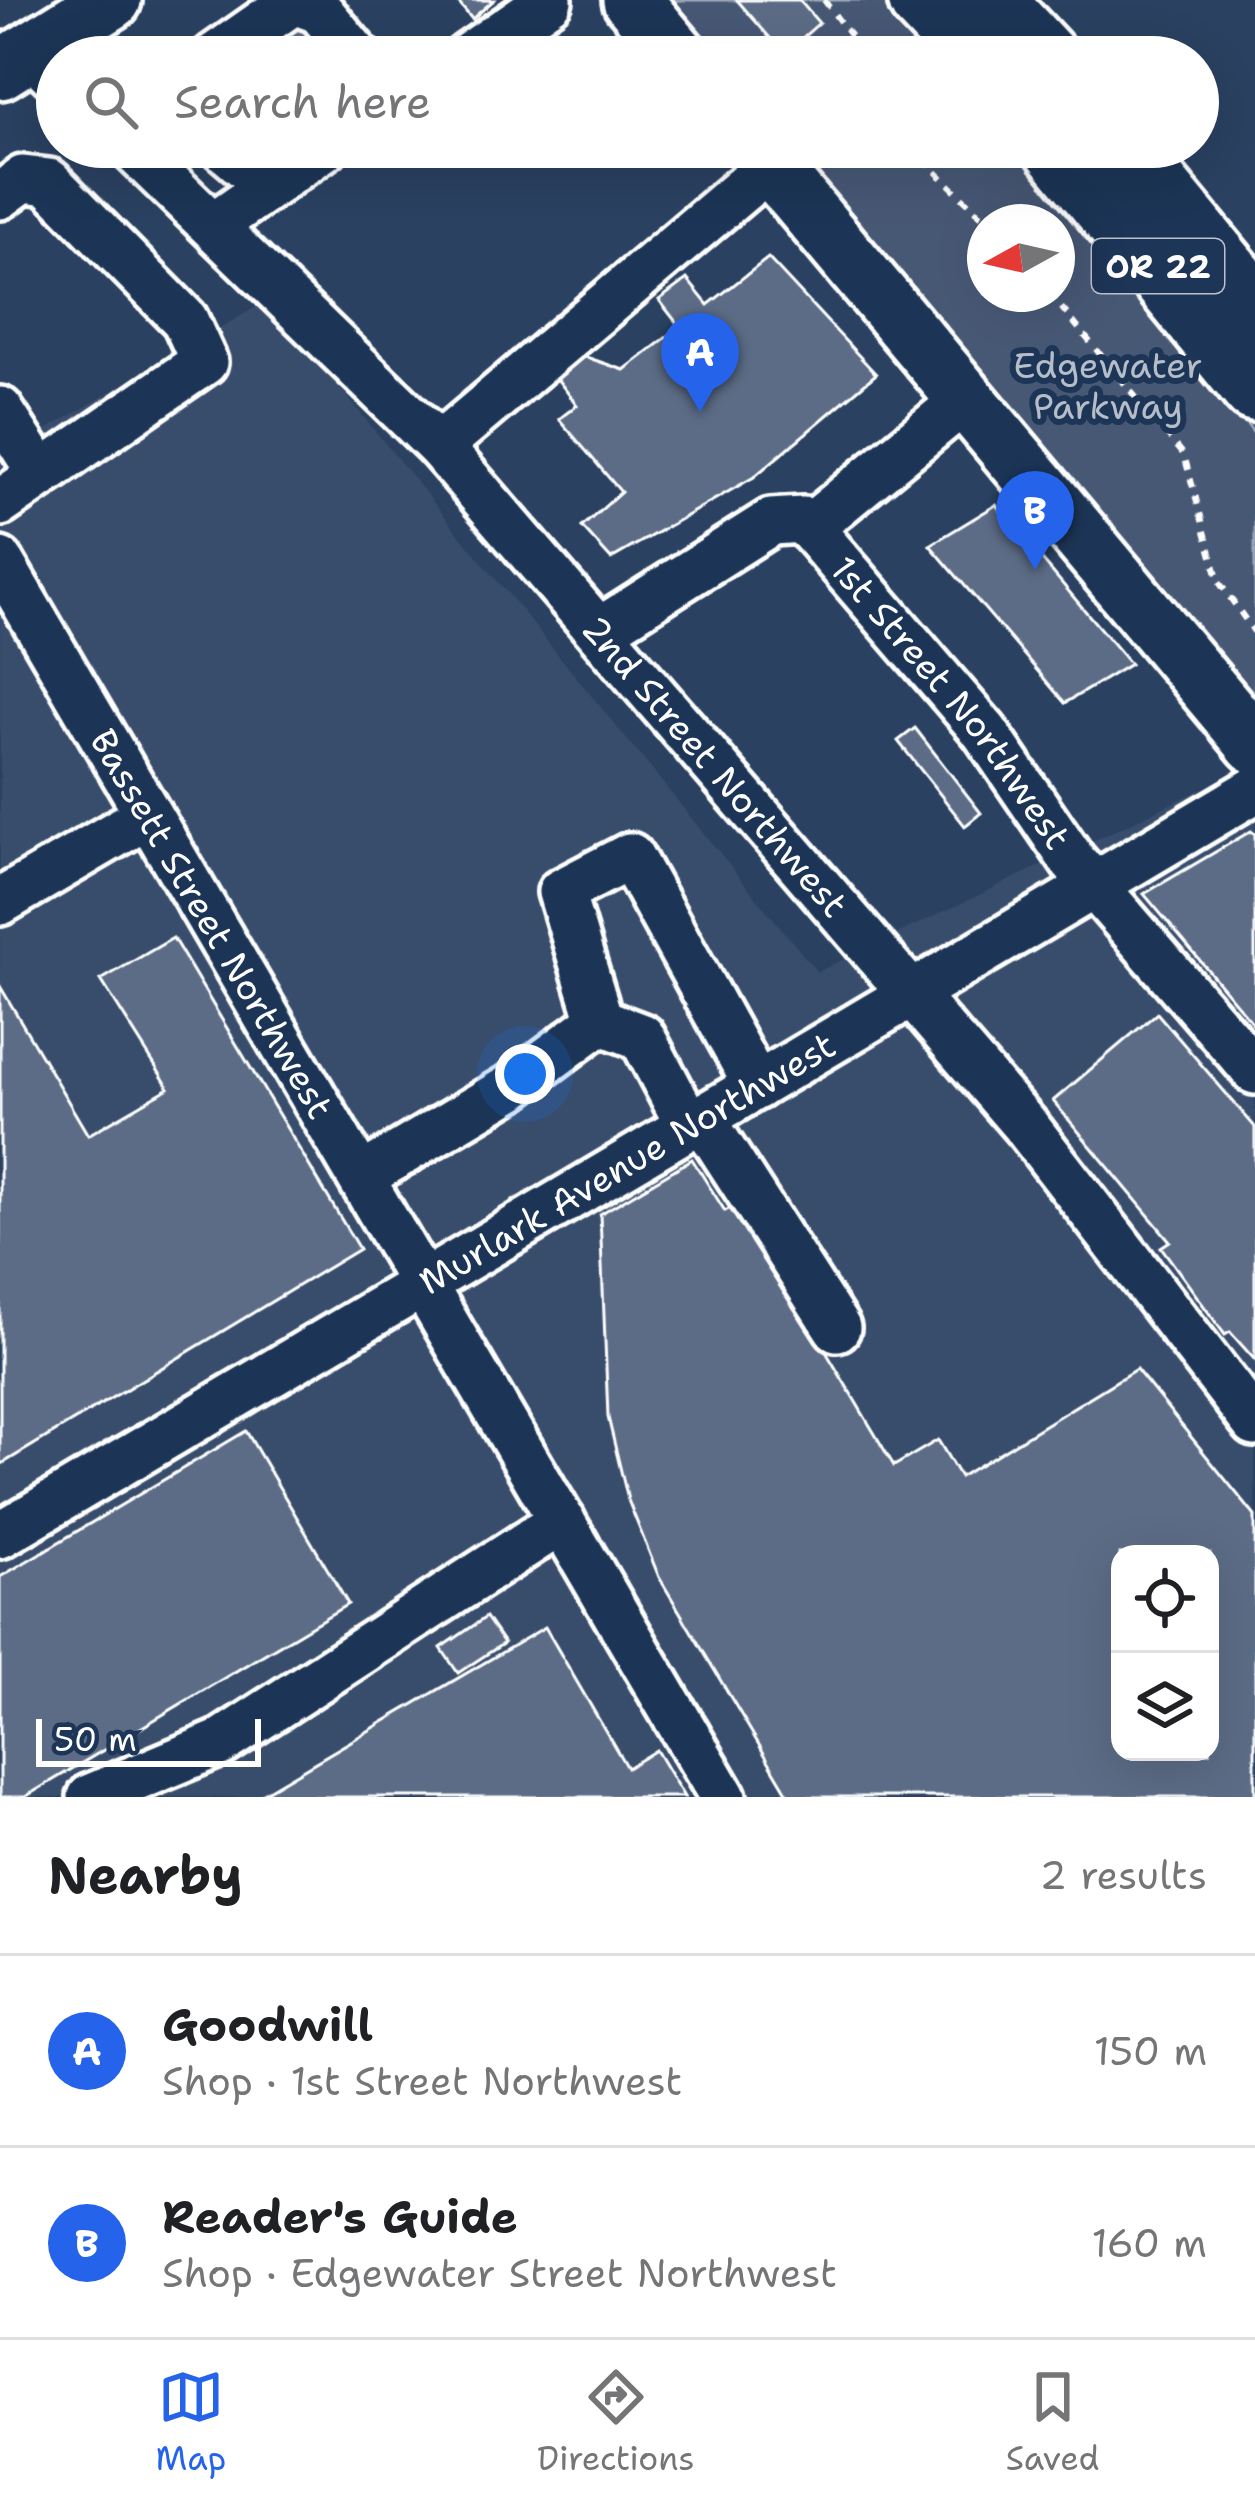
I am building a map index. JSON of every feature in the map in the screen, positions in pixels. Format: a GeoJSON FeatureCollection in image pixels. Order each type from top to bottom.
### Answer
{"type":"FeatureCollection","features":[{"type":"Feature","properties":{"kind":"highway"},"geometry":{"type":"LineString","coordinates":[[922,0],[956,36]]}},
{"type":"Feature","properties":{"kind":"highway"},"geometry":{"type":"LineString","coordinates":[[990,0],[1023,36]]}},
{"type":"Feature","properties":{"kind":"highway"},"geometry":{"type":"LineString","coordinates":[[1052,0],[1079,36]]}},
{"type":"Feature","properties":{"kind":"highway","name":"OR 22"},"geometry":{"type":"LineString","coordinates":[[1075,168],[1255,388]]}},
{"type":"Feature","properties":{"kind":"highway","name":"OR 22"},"geometry":{"type":"LineString","coordinates":[[1140,168],[1255,307]]}},
{"type":"Feature","properties":{"kind":"highway","name":"OR 22"},"geometry":{"type":"LineString","coordinates":[[1177,168],[1255,274]]}},
{"type":"Feature","properties":{"kind":"main road"},"geometry":{"type":"LineString","coordinates":[[67,36],[112,0]]}},
{"type":"Feature","properties":{"kind":"main road"},"geometry":{"type":"LineString","coordinates":[[632,0],[662,36]]}},
{"type":"Feature","properties":{"kind":"main road"},"geometry":{"type":"LineString","coordinates":[[773,168],[1255,744]]}},
{"type":"Feature","properties":{"kind":"street"},"geometry":{"type":"LineString","coordinates":[[497,36],[549,0]]}},
{"type":"Feature","properties":{"kind":"street"},"geometry":{"type":"LineString","coordinates":[[244,36],[294,1],[319,10],[341,36]]}},
{"type":"Feature","properties":{"kind":"street","name":"2nd Street Northwest"},"geometry":{"type":"LineString","coordinates":[[153,168],[439,446],[1029,1130],[1255,1423]]}},
{"type":"Feature","properties":{"kind":"street"},"geometry":{"type":"LineString","coordinates":[[248,168],[269,186]]}},
{"type":"Feature","properties":{"kind":"street"},"geometry":{"type":"LineString","coordinates":[[214,225],[295,168]]}},
{"type":"Feature","properties":{"kind":"street"},"geometry":{"type":"LineString","coordinates":[[439,446],[750,168]]}},
{"type":"Feature","properties":{"kind":"street"},"geometry":{"type":"LineString","coordinates":[[0,196],[23,179],[49,182],[185,320],[204,362],[0,503]]}},
{"type":"Feature","properties":{"kind":"street"},"geometry":{"type":"LineString","coordinates":[[599,631],[771,522],[806,524],[966,399]]}},
{"type":"Feature","properties":{"kind":"street"},"geometry":{"type":"LineString","coordinates":[[0,410],[41,474]]}},
{"type":"Feature","properties":{"kind":"street","name":"1st Street Northwest"},"geometry":{"type":"LineString","coordinates":[[806,524],[985,732],[1073,861],[1255,1071]]}},
{"type":"Feature","properties":{"kind":"street","name":"Bassett Street Northwest"},"geometry":{"type":"LineString","coordinates":[[0,561],[723,1797]]}},
{"type":"Feature","properties":{"kind":"street","name":"Murlark Avenue Northwest"},"geometry":{"type":"LineString","coordinates":[[0,1535],[1255,790]]}},
{"type":"Feature","properties":{"kind":"street"},"geometry":{"type":"LineString","coordinates":[[0,902],[148,814]]}},
{"type":"Feature","properties":{"kind":"street"},"geometry":{"type":"LineString","coordinates":[[601,1021],[561,892],[630,856],[757,1085]]}},
{"type":"Feature","properties":{"kind":"street"},"geometry":{"type":"LineString","coordinates":[[361,1178],[511,1088],[601,1021]]}},
{"type":"Feature","properties":{"kind":"street"},"geometry":{"type":"LineString","coordinates":[[601,1021],[642,1037],[837,1328]]}},
{"type":"Feature","properties":{"kind":"street"},"geometry":{"type":"LineString","coordinates":[[92,1797],[220,1743],[562,1521]]}},
{"type":"Feature","properties":{"kind":"path"},"geometry":{"type":"LineString","coordinates":[[824,0],[851,36]]}},
{"type":"Feature","properties":{"kind":"path"},"geometry":{"type":"LineString","coordinates":[[932,168],[969,204]]}},
{"type":"Feature","properties":{"kind":"path"},"geometry":{"type":"LineString","coordinates":[[1065,312],[1184,455],[1219,582],[1255,633]]}},
{"type":"Feature","properties":{"kind":"shaded area"},"geometry":{"type":"Polygon","coordinates":[[[268,300],[817,972],[1240,771],[1255,789],[1255,1797],[0,1797],[0,457],[268,300]]]}},
{"type":"Feature","properties":{"kind":"green space"},"geometry":{"type":"Polygon","coordinates":[[[668,0],[890,0],[922,36],[698,36],[668,0]]]}},
{"type":"Feature","properties":{"kind":"green space","name":"Edgewater Parkway"},"geometry":{"type":"Polygon","coordinates":[[[810,168],[1038,168],[1068,204],[967,204],[967,312],[1075,312],[1075,212],[1182,338],[1255,435],[1255,696],[810,168]]]}},
{"type":"Feature","properties":{"kind":"building"},"geometry":{"type":"Polygon","coordinates":[[[456,0],[494,0],[472,19],[456,0]]]}},
{"type":"Feature","properties":{"kind":"building"},"geometry":{"type":"Polygon","coordinates":[[[737,0],[799,0],[819,23],[804,36],[768,36],[737,0]]]}},
{"type":"Feature","properties":{"kind":"building"},"geometry":{"type":"Polygon","coordinates":[[[298,17],[309,36],[267,36],[298,17]]]}},
{"type":"Feature","properties":{"kind":"building"},"geometry":{"type":"Polygon","coordinates":[[[768,258],[876,374],[754,477],[611,559],[582,527],[621,492],[559,419],[577,405],[554,375],[580,355],[624,370],[680,327],[659,300],[687,279],[708,305],[768,258]]]}},
{"type":"Feature","properties":{"kind":"building"},"geometry":{"type":"Polygon","coordinates":[[[996,505],[1130,664],[1065,703],[930,545],[996,505]]]}},
{"type":"Feature","properties":{"kind":"building"},"geometry":{"type":"Polygon","coordinates":[[[915,728],[981,813],[965,826],[898,741],[915,728]]]}},
{"type":"Feature","properties":{"kind":"building"},"geometry":{"type":"Polygon","coordinates":[[[1251,831],[1255,834],[1255,1026],[1144,894],[1251,831]]]}},
{"type":"Feature","properties":{"kind":"building"},"geometry":{"type":"Polygon","coordinates":[[[173,938],[359,1249],[0,1465],[0,986],[88,1135],[169,1088],[101,980],[173,938]]]}},
{"type":"Feature","properties":{"kind":"building"},"geometry":{"type":"Polygon","coordinates":[[[1157,1013],[1255,1127],[1255,1360],[1230,1332],[1225,1335],[1161,1247],[1170,1241],[1053,1101],[1157,1013]]]}},
{"type":"Feature","properties":{"kind":"building"},"geometry":{"type":"Polygon","coordinates":[[[692,1159],[725,1211],[738,1204],[894,1466],[938,1440],[960,1477],[1136,1369],[1255,1516],[1255,1797],[790,1797],[659,1577],[628,1500],[608,1417],[600,1214],[692,1159]]]}},
{"type":"Feature","properties":{"kind":"building"},"geometry":{"type":"Polygon","coordinates":[[[246,1431],[348,1604],[25,1797],[0,1797],[0,1577],[246,1431]]]}},
{"type":"Feature","properties":{"kind":"building"},"geometry":{"type":"Polygon","coordinates":[[[486,1617],[504,1643],[458,1673],[441,1648],[486,1617]]]}},
{"type":"Feature","properties":{"kind":"building"},"geometry":{"type":"Polygon","coordinates":[[[545,1627],[627,1768],[656,1750],[684,1797],[256,1797],[545,1627]]]}},
{"type":"Feature","properties":{"kind":"place","name":"Goodwill"},"geometry":{"type":"Point","coordinates":[700,412]}},
{"type":"Feature","properties":{"kind":"place","name":"Reader's Guide"},"geometry":{"type":"Point","coordinates":[1035,570]}}]}
